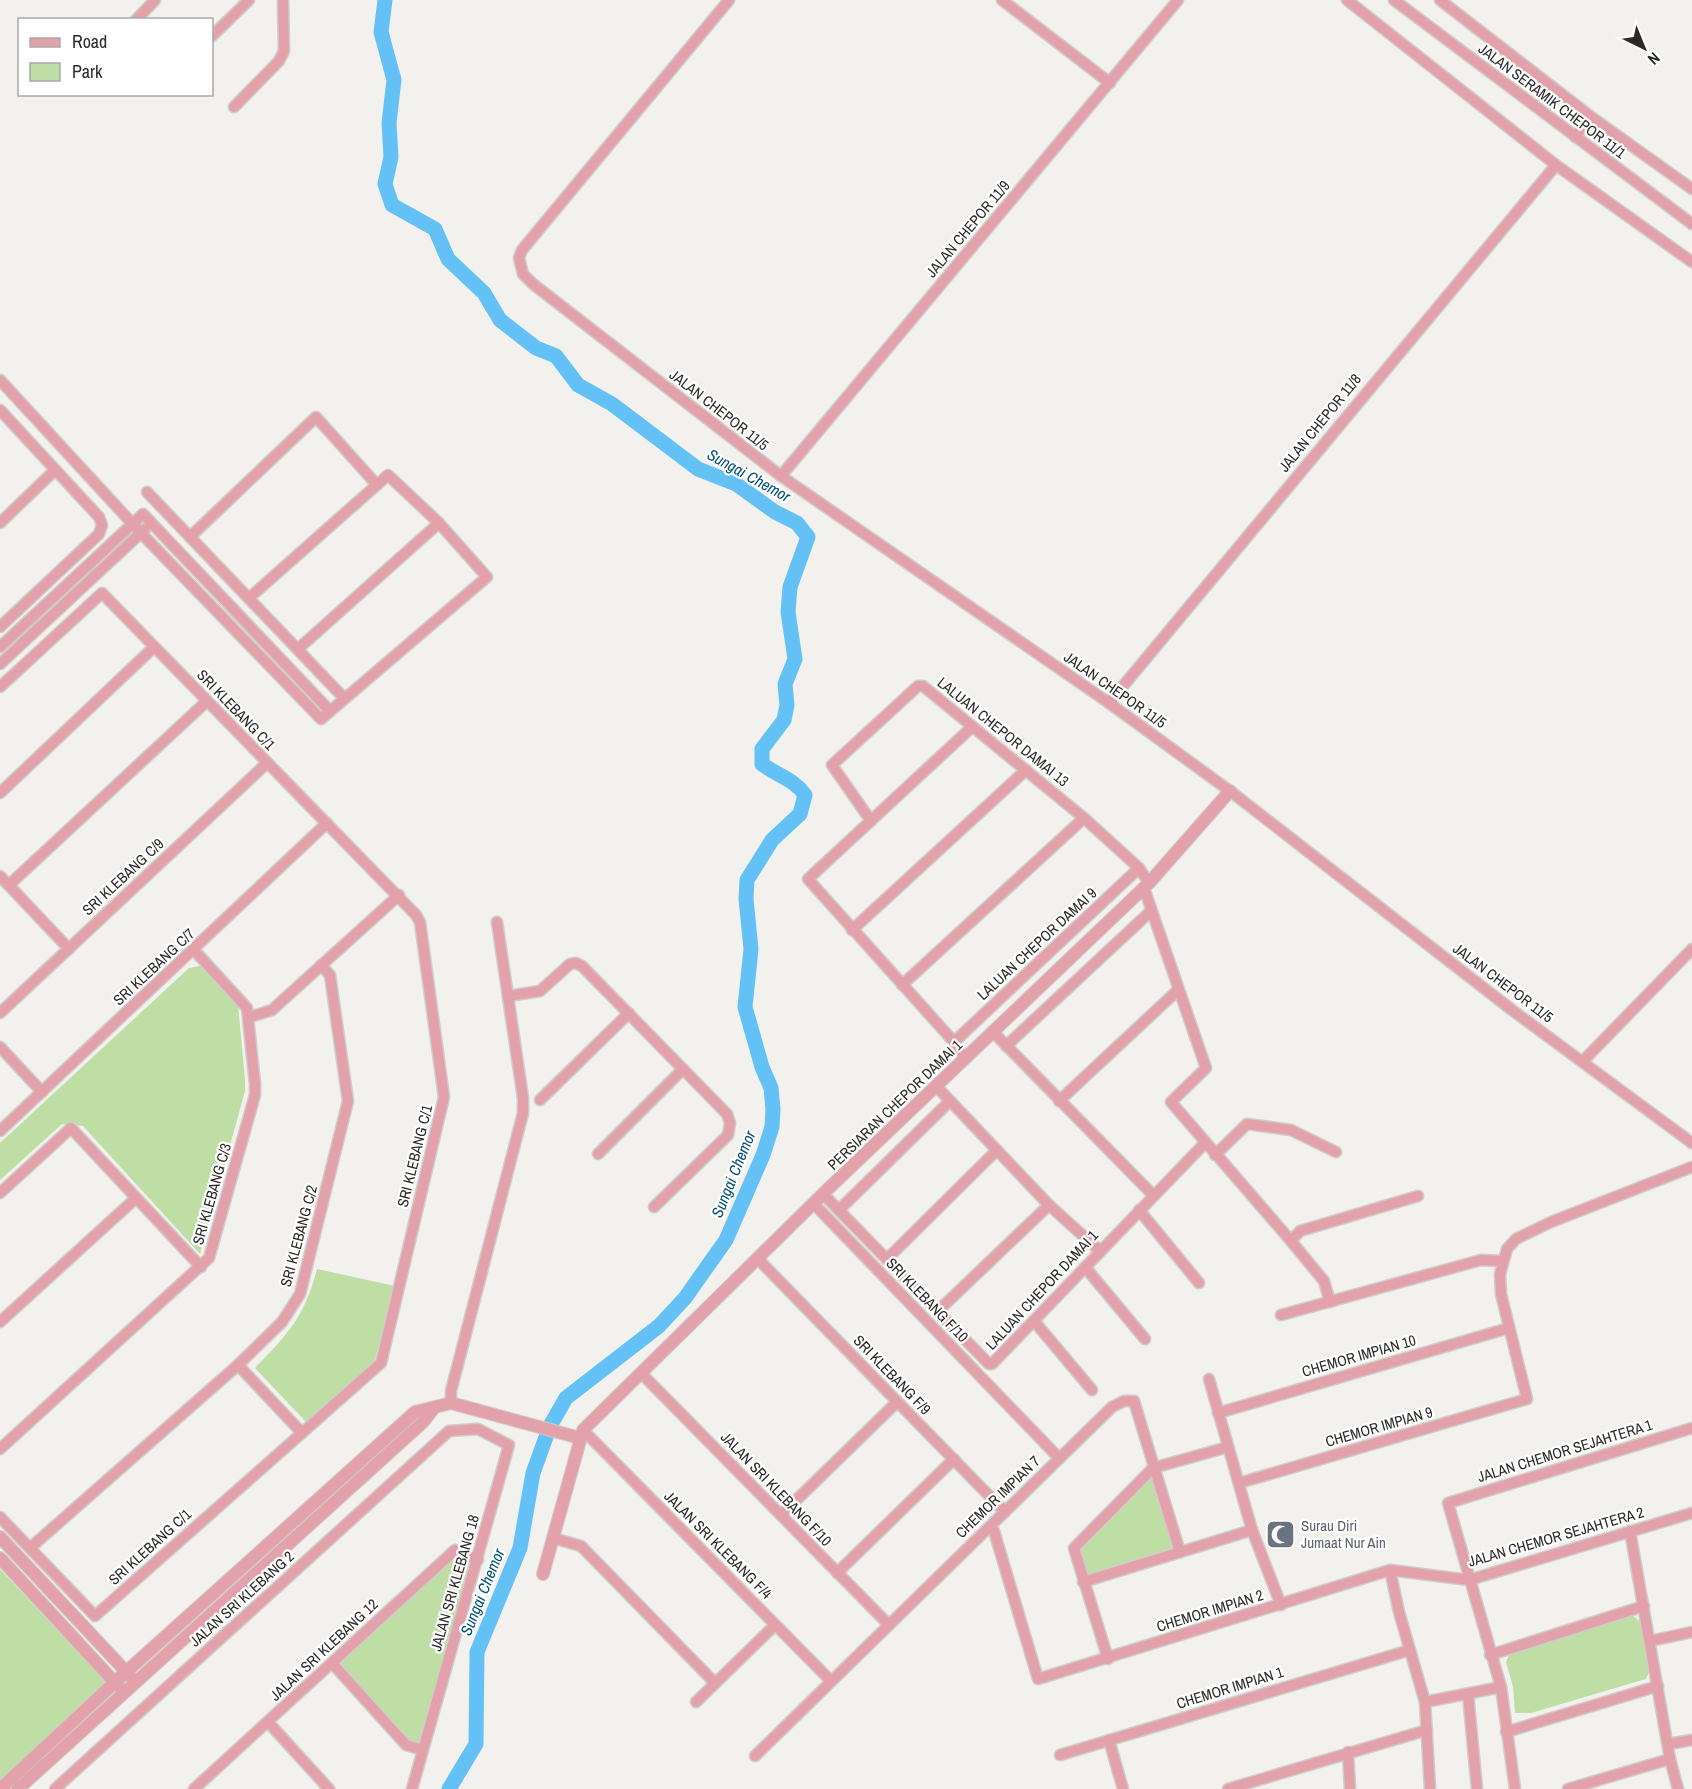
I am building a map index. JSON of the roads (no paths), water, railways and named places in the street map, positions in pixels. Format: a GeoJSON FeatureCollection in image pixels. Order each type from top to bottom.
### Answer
{"type":"FeatureCollection","features":[{"type":"Feature","properties":{"kind":"street"},"geometry":{"type":"LineString","coordinates":[[138,18],[155,0]]}},
{"type":"Feature","properties":{"kind":"street"},"geometry":{"type":"LineString","coordinates":[[213,35],[249,0]]}},
{"type":"Feature","properties":{"kind":"street"},"geometry":{"type":"LineString","coordinates":[[234,107],[279,61],[284,51],[283,0]]}},
{"type":"Feature","properties":{"kind":"street","name":"JALAN CHEPOR 11/5"},"geometry":{"type":"LineString","coordinates":[[729,0],[522,250],[519,258],[520,266],[533,284],[781,476],[1109,703],[1230,791],[1474,981],[1692,1143]]}},
{"type":"Feature","properties":{"kind":"street"},"geometry":{"type":"LineString","coordinates":[[1002,0],[1110,83]]}},
{"type":"Feature","properties":{"kind":"street","name":"JALAN CHEPOR 11/9"},"geometry":{"type":"LineString","coordinates":[[781,476],[1178,0]]}},
{"type":"Feature","properties":{"kind":"street"},"geometry":{"type":"LineString","coordinates":[[1347,0],[1556,165],[1692,262]]}},
{"type":"Feature","properties":{"kind":"street","name":"JALAN SERAMIK CHEPOR 11/1"},"geometry":{"type":"LineString","coordinates":[[1394,0],[1692,224]]}},
{"type":"Feature","properties":{"kind":"street"},"geometry":{"type":"LineString","coordinates":[[1440,0],[1590,116],[1692,189]]}},
{"type":"Feature","properties":{"kind":"street"},"geometry":{"type":"LineString","coordinates":[[1575,137],[1590,116]]}},
{"type":"Feature","properties":{"kind":"street","name":"JALAN CHEPOR 11/8"},"geometry":{"type":"LineString","coordinates":[[1109,703],[1556,165]]}},
{"type":"Feature","properties":{"kind":"street"},"geometry":{"type":"LineString","coordinates":[[0,380],[141,533],[321,719],[487,577],[439,523],[388,475],[249,598]]}},
{"type":"Feature","properties":{"kind":"street"},"geometry":{"type":"LineString","coordinates":[[0,627],[99,534],[102,525],[99,517],[1,413]]}},
{"type":"Feature","properties":{"kind":"street"},"geometry":{"type":"LineString","coordinates":[[190,537],[316,417],[377,484]]}},
{"type":"Feature","properties":{"kind":"street"},"geometry":{"type":"LineString","coordinates":[[0,522],[55,470]]}},
{"type":"Feature","properties":{"kind":"street"},"geometry":{"type":"LineString","coordinates":[[147,492],[344,698]]}},
{"type":"Feature","properties":{"kind":"street"},"geometry":{"type":"LineString","coordinates":[[0,647],[143,514],[330,711]]}},
{"type":"Feature","properties":{"kind":"street"},"geometry":{"type":"LineString","coordinates":[[0,663],[152,523]]}},
{"type":"Feature","properties":{"kind":"street"},"geometry":{"type":"LineString","coordinates":[[298,649],[439,523]]}},
{"type":"Feature","properties":{"kind":"street","name":"SRI KLEBANG C/1"},"geometry":{"type":"LineString","coordinates":[[0,687],[102,593],[399,895],[420,922],[444,1097],[381,1363],[95,1616],[30,1548]]}},
{"type":"Feature","properties":{"kind":"street"},"geometry":{"type":"LineString","coordinates":[[0,793],[154,647]]}},
{"type":"Feature","properties":{"kind":"street","name":"LALUAN CHEPOR DAMAI 13"},"geometry":{"type":"LineString","coordinates":[[871,821],[833,769],[834,762],[918,686],[923,686],[1084,818],[1139,868],[1147,885]]}},
{"type":"Feature","properties":{"kind":"street"},"geometry":{"type":"LineString","coordinates":[[9,885],[207,700]]}},
{"type":"Feature","properties":{"kind":"street"},"geometry":{"type":"LineString","coordinates":[[965,1058],[954,1042],[808,879],[972,726]]}},
{"type":"Feature","properties":{"kind":"street","name":"SRI KLEBANG C/9"},"geometry":{"type":"LineString","coordinates":[[0,1013],[267,763]]}},
{"type":"Feature","properties":{"kind":"street"},"geometry":{"type":"LineString","coordinates":[[852,930],[1026,770]]}},
{"type":"Feature","properties":{"kind":"street","name":"PERSIARAN CHEPOR DAMAI 1"},"geometry":{"type":"LineString","coordinates":[[582,1434],[758,1258],[1147,885],[1230,791]]}},
{"type":"Feature","properties":{"kind":"street"},"geometry":{"type":"LineString","coordinates":[[902,985],[1084,818]]}},
{"type":"Feature","properties":{"kind":"street","name":"SRI KLEBANG C/7"},"geometry":{"type":"LineString","coordinates":[[0,1131],[327,823]]}},
{"type":"Feature","properties":{"kind":"street","name":"LALUAN CHEPOR DAMAI 9"},"geometry":{"type":"LineString","coordinates":[[954,1042],[1139,868]]}},
{"type":"Feature","properties":{"kind":"street"},"geometry":{"type":"LineString","coordinates":[[0,876],[69,949]]}},
{"type":"Feature","properties":{"kind":"street"},"geometry":{"type":"LineString","coordinates":[[1147,885],[1151,911],[1206,1068],[1171,1102],[1324,1281],[1330,1302]]}},
{"type":"Feature","properties":{"kind":"street"},"geometry":{"type":"LineString","coordinates":[[194,950],[243,1003],[250,1017],[272,1010],[399,895]]}},
{"type":"Feature","properties":{"kind":"street"},"geometry":{"type":"LineString","coordinates":[[1006,1046],[1151,911]]}},
{"type":"Feature","properties":{"kind":"street"},"geometry":{"type":"LineString","coordinates":[[451,1403],[451,1391],[523,1113],[523,1098],[497,922]]}},
{"type":"Feature","properties":{"kind":"street"},"geometry":{"type":"LineString","coordinates":[[1582,1061],[1692,949]]}},
{"type":"Feature","properties":{"kind":"street"},"geometry":{"type":"LineString","coordinates":[[508,996],[540,991],[570,964],[576,963],[629,1013],[727,1114],[730,1123],[728,1135],[654,1207]]}},
{"type":"Feature","properties":{"kind":"street","name":"SRI KLEBANG C/2"},"geometry":{"type":"LineString","coordinates":[[30,1548],[238,1365],[282,1322],[300,1294],[348,1101],[330,975],[321,965]]}},
{"type":"Feature","properties":{"kind":"street"},"geometry":{"type":"LineString","coordinates":[[1059,1101],[1178,990]]}},
{"type":"Feature","properties":{"kind":"street"},"geometry":{"type":"LineString","coordinates":[[540,1100],[629,1013]]}},
{"type":"Feature","properties":{"kind":"street","name":"SRI KLEBANG C/3"},"geometry":{"type":"LineString","coordinates":[[0,1449],[201,1268],[209,1258],[255,1095],[250,1017]]}},
{"type":"Feature","properties":{"kind":"street"},"geometry":{"type":"LineString","coordinates":[[993,1032],[1153,1195]]}},
{"type":"Feature","properties":{"kind":"street"},"geometry":{"type":"LineString","coordinates":[[0,1047],[42,1092]]}},
{"type":"Feature","properties":{"kind":"street"},"geometry":{"type":"LineString","coordinates":[[597,1154],[683,1069]]}},
{"type":"Feature","properties":{"kind":"street"},"geometry":{"type":"LineString","coordinates":[[936,1086],[1049,1205],[1100,1251]]}},
{"type":"Feature","properties":{"kind":"street"},"geometry":{"type":"LineString","coordinates":[[838,1210],[950,1101]]}},
{"type":"Feature","properties":{"kind":"street"},"geometry":{"type":"LineString","coordinates":[[1215,1155],[1247,1124],[1291,1130],[1336,1152]]}},
{"type":"Feature","properties":{"kind":"street"},"geometry":{"type":"LineString","coordinates":[[0,1193],[71,1128],[201,1268]]}},
{"type":"Feature","properties":{"kind":"street","name":"LALUAN CHEPOR DAMAI 1"},"geometry":{"type":"LineString","coordinates":[[824,1195],[989,1364],[995,1362],[1205,1143]]}},
{"type":"Feature","properties":{"kind":"street"},"geometry":{"type":"LineString","coordinates":[[887,1259],[997,1150]]}},
{"type":"Feature","properties":{"kind":"street"},"geometry":{"type":"LineString","coordinates":[[1509,1328],[1501,1294],[1503,1261],[1515,1239],[1551,1222],[1692,1167]]}},
{"type":"Feature","properties":{"kind":"street"},"geometry":{"type":"LineString","coordinates":[[1291,1241],[1300,1231],[1418,1196]]}},
{"type":"Feature","properties":{"kind":"street"},"geometry":{"type":"LineString","coordinates":[[0,1322],[136,1198]]}},
{"type":"Feature","properties":{"kind":"street","name":"SRI KLEBANG F/10"},"geometry":{"type":"LineString","coordinates":[[814,1204],[1059,1458]]}},
{"type":"Feature","properties":{"kind":"street"},"geometry":{"type":"LineString","coordinates":[[938,1311],[1049,1205]]}},
{"type":"Feature","properties":{"kind":"street"},"geometry":{"type":"LineString","coordinates":[[1139,1210],[1199,1283]]}},
{"type":"Feature","properties":{"kind":"street","name":"SRI KLEBANG F/9"},"geometry":{"type":"LineString","coordinates":[[758,1258],[896,1403],[1005,1512]]}},
{"type":"Feature","properties":{"kind":"street"},"geometry":{"type":"LineString","coordinates":[[1281,1315],[1481,1260],[1503,1261]]}},
{"type":"Feature","properties":{"kind":"street"},"geometry":{"type":"LineString","coordinates":[[1085,1267],[1146,1339]]}},
{"type":"Feature","properties":{"kind":"street"},"geometry":{"type":"LineString","coordinates":[[1034,1321],[1092,1390]]}},
{"type":"Feature","properties":{"kind":"street","name":"CHEMOR IMPIAN 9"},"geometry":{"type":"LineString","coordinates":[[1239,1484],[1527,1399],[1509,1328]]}},
{"type":"Feature","properties":{"kind":"street","name":"CHEMOR IMPIAN 10"},"geometry":{"type":"LineString","coordinates":[[1218,1413],[1509,1328]]}},
{"type":"Feature","properties":{"kind":"street"},"geometry":{"type":"LineString","coordinates":[[238,1365],[302,1433]]}},
{"type":"Feature","properties":{"kind":"street","name":"JALAN SRI KLEBANG F/10"},"geometry":{"type":"LineString","coordinates":[[641,1373],[889,1625]]}},
{"type":"Feature","properties":{"kind":"street"},"geometry":{"type":"LineString","coordinates":[[1209,1379],[1252,1530],[1281,1605]]}},
{"type":"Feature","properties":{"kind":"street","name":"CHEMOR IMPIAN 7"},"geometry":{"type":"LineString","coordinates":[[755,1756],[1112,1407],[1124,1401],[1134,1401],[1153,1468]]}},
{"type":"Feature","properties":{"kind":"street"},"geometry":{"type":"LineString","coordinates":[[18,1789],[130,1676],[423,1422],[434,1408],[451,1403],[564,1432],[582,1434],[543,1574]]}},
{"type":"Feature","properties":{"kind":"street"},"geometry":{"type":"LineString","coordinates":[[781,1515],[896,1403]]}},
{"type":"Feature","properties":{"kind":"street","name":"JALAN CHEMOR SEJAHTERA 1"},"geometry":{"type":"LineString","coordinates":[[1469,1580],[1448,1503],[1692,1428]]}},
{"type":"Feature","properties":{"kind":"street","name":"JALAN SRI KLEBANG 18"},"geometry":{"type":"LineString","coordinates":[[412,1789],[509,1445],[478,1429],[449,1431]]}},
{"type":"Feature","properties":{"kind":"street","name":"JALAN SRI KLEBANG 2"},"geometry":{"type":"LineString","coordinates":[[55,1789],[449,1431]]}},
{"type":"Feature","properties":{"kind":"street","name":"JALAN SRI KLEBANG F/4"},"geometry":{"type":"LineString","coordinates":[[582,1434],[831,1682]]}},
{"type":"Feature","properties":{"kind":"street"},"geometry":{"type":"LineString","coordinates":[[1108,1659],[1074,1548],[1153,1468],[1228,1447]]}},
{"type":"Feature","properties":{"kind":"street"},"geometry":{"type":"LineString","coordinates":[[837,1573],[954,1459]]}},
{"type":"Feature","properties":{"kind":"street"},"geometry":{"type":"LineString","coordinates":[[1153,1468],[1180,1552]]}},
{"type":"Feature","properties":{"kind":"street","name":"JALAN CHEMOR SEJAHTERA 2"},"geometry":{"type":"LineString","coordinates":[[1390,1570],[1469,1580],[1692,1513]]}},
{"type":"Feature","properties":{"kind":"street"},"geometry":{"type":"LineString","coordinates":[[0,1517],[30,1548]]}},
{"type":"Feature","properties":{"kind":"street"},"geometry":{"type":"LineString","coordinates":[[1083,1582],[1252,1530]]}},
{"type":"Feature","properties":{"kind":"street","name":"CHEMOR IMPIAN 2"},"geometry":{"type":"LineString","coordinates":[[994,1531],[1038,1679],[1390,1570]]}},
{"type":"Feature","properties":{"kind":"street"},"geometry":{"type":"LineString","coordinates":[[1630,1531],[1670,1759],[1678,1789]]}},
{"type":"Feature","properties":{"kind":"street"},"geometry":{"type":"LineString","coordinates":[[0,1537],[130,1676]]}},
{"type":"Feature","properties":{"kind":"street"},"geometry":{"type":"LineString","coordinates":[[553,1538],[581,1546],[716,1683]]}},
{"type":"Feature","properties":{"kind":"street","name":"JALAN SRI KLEBANG 12"},"geometry":{"type":"LineString","coordinates":[[194,1789],[455,1550],[478,1560]]}},
{"type":"Feature","properties":{"kind":"street"},"geometry":{"type":"LineString","coordinates":[[0,1558],[119,1687]]}},
{"type":"Feature","properties":{"kind":"street"},"geometry":{"type":"LineString","coordinates":[[1390,1570],[1425,1702],[1430,1789]]}},
{"type":"Feature","properties":{"kind":"street"},"geometry":{"type":"LineString","coordinates":[[1469,1580],[1501,1687],[1515,1789]]}},
{"type":"Feature","properties":{"kind":"street"},"geometry":{"type":"LineString","coordinates":[[1490,1655],[1644,1606]]}},
{"type":"Feature","properties":{"kind":"street"},"geometry":{"type":"LineString","coordinates":[[696,1702],[775,1625]]}},
{"type":"Feature","properties":{"kind":"street"},"geometry":{"type":"LineString","coordinates":[[1650,1641],[1692,1632]]}},
{"type":"Feature","properties":{"kind":"street","name":"CHEMOR IMPIAN 1"},"geometry":{"type":"LineString","coordinates":[[1060,1755],[1410,1650]]}},
{"type":"Feature","properties":{"kind":"street"},"geometry":{"type":"LineString","coordinates":[[332,1663],[406,1745],[423,1750]]}},
{"type":"Feature","properties":{"kind":"street"},"geometry":{"type":"LineString","coordinates":[[1506,1732],[1658,1686]]}},
{"type":"Feature","properties":{"kind":"street"},"geometry":{"type":"LineString","coordinates":[[0,1789],[119,1687]]}},
{"type":"Feature","properties":{"kind":"street"},"geometry":{"type":"LineString","coordinates":[[1425,1702],[1501,1687]]}},
{"type":"Feature","properties":{"kind":"street"},"geometry":{"type":"LineString","coordinates":[[1468,1694],[1477,1789]]}},
{"type":"Feature","properties":{"kind":"street"},"geometry":{"type":"LineString","coordinates":[[267,1722],[329,1789]]}},
{"type":"Feature","properties":{"kind":"street"},"geometry":{"type":"LineString","coordinates":[[1228,1789],[1427,1730]]}},
{"type":"Feature","properties":{"kind":"street"},"geometry":{"type":"LineString","coordinates":[[1109,1740],[1123,1789]]}},
{"type":"Feature","properties":{"kind":"street"},"geometry":{"type":"LineString","coordinates":[[1669,1744],[1692,1740]]}},
{"type":"Feature","properties":{"kind":"street"},"geometry":{"type":"LineString","coordinates":[[1347,1752],[1350,1789]]}},
{"type":"Feature","properties":{"kind":"street"},"geometry":{"type":"LineString","coordinates":[[1568,1789],[1670,1759]]}},
{"type":"Feature","properties":{"kind":"street"},"geometry":{"type":"LineString","coordinates":[[205,1780],[213,1789]]}},
{"type":"Feature","properties":{"kind":"waterway","name":"Sungai Chemor"},"geometry":{"type":"LineString","coordinates":[[385,0],[381,32],[394,80],[389,123],[391,157],[385,184],[392,205],[435,229],[448,259],[484,293],[500,320],[536,348],[556,356],[578,385],[612,404],[698,469],[736,484],[775,512],[797,523],[808,537],[790,587],[788,612],[795,659],[785,684],[787,705],[784,720],[762,749],[762,764],[791,781],[805,795],[800,814],[772,840],[747,880],[746,899],[751,949],[745,1007],[762,1067],[771,1088],[772,1127],[763,1155],[726,1240],[685,1298],[659,1326],[566,1398],[550,1426],[533,1473],[520,1548],[477,1652],[476,1744],[449,1789]]}},
{"type":"Feature","properties":{"kind":"place","name":"Surau Diri Jumaat Nur Ain"},"geometry":{"type":"Point","coordinates":[1280,1535]}}]}
